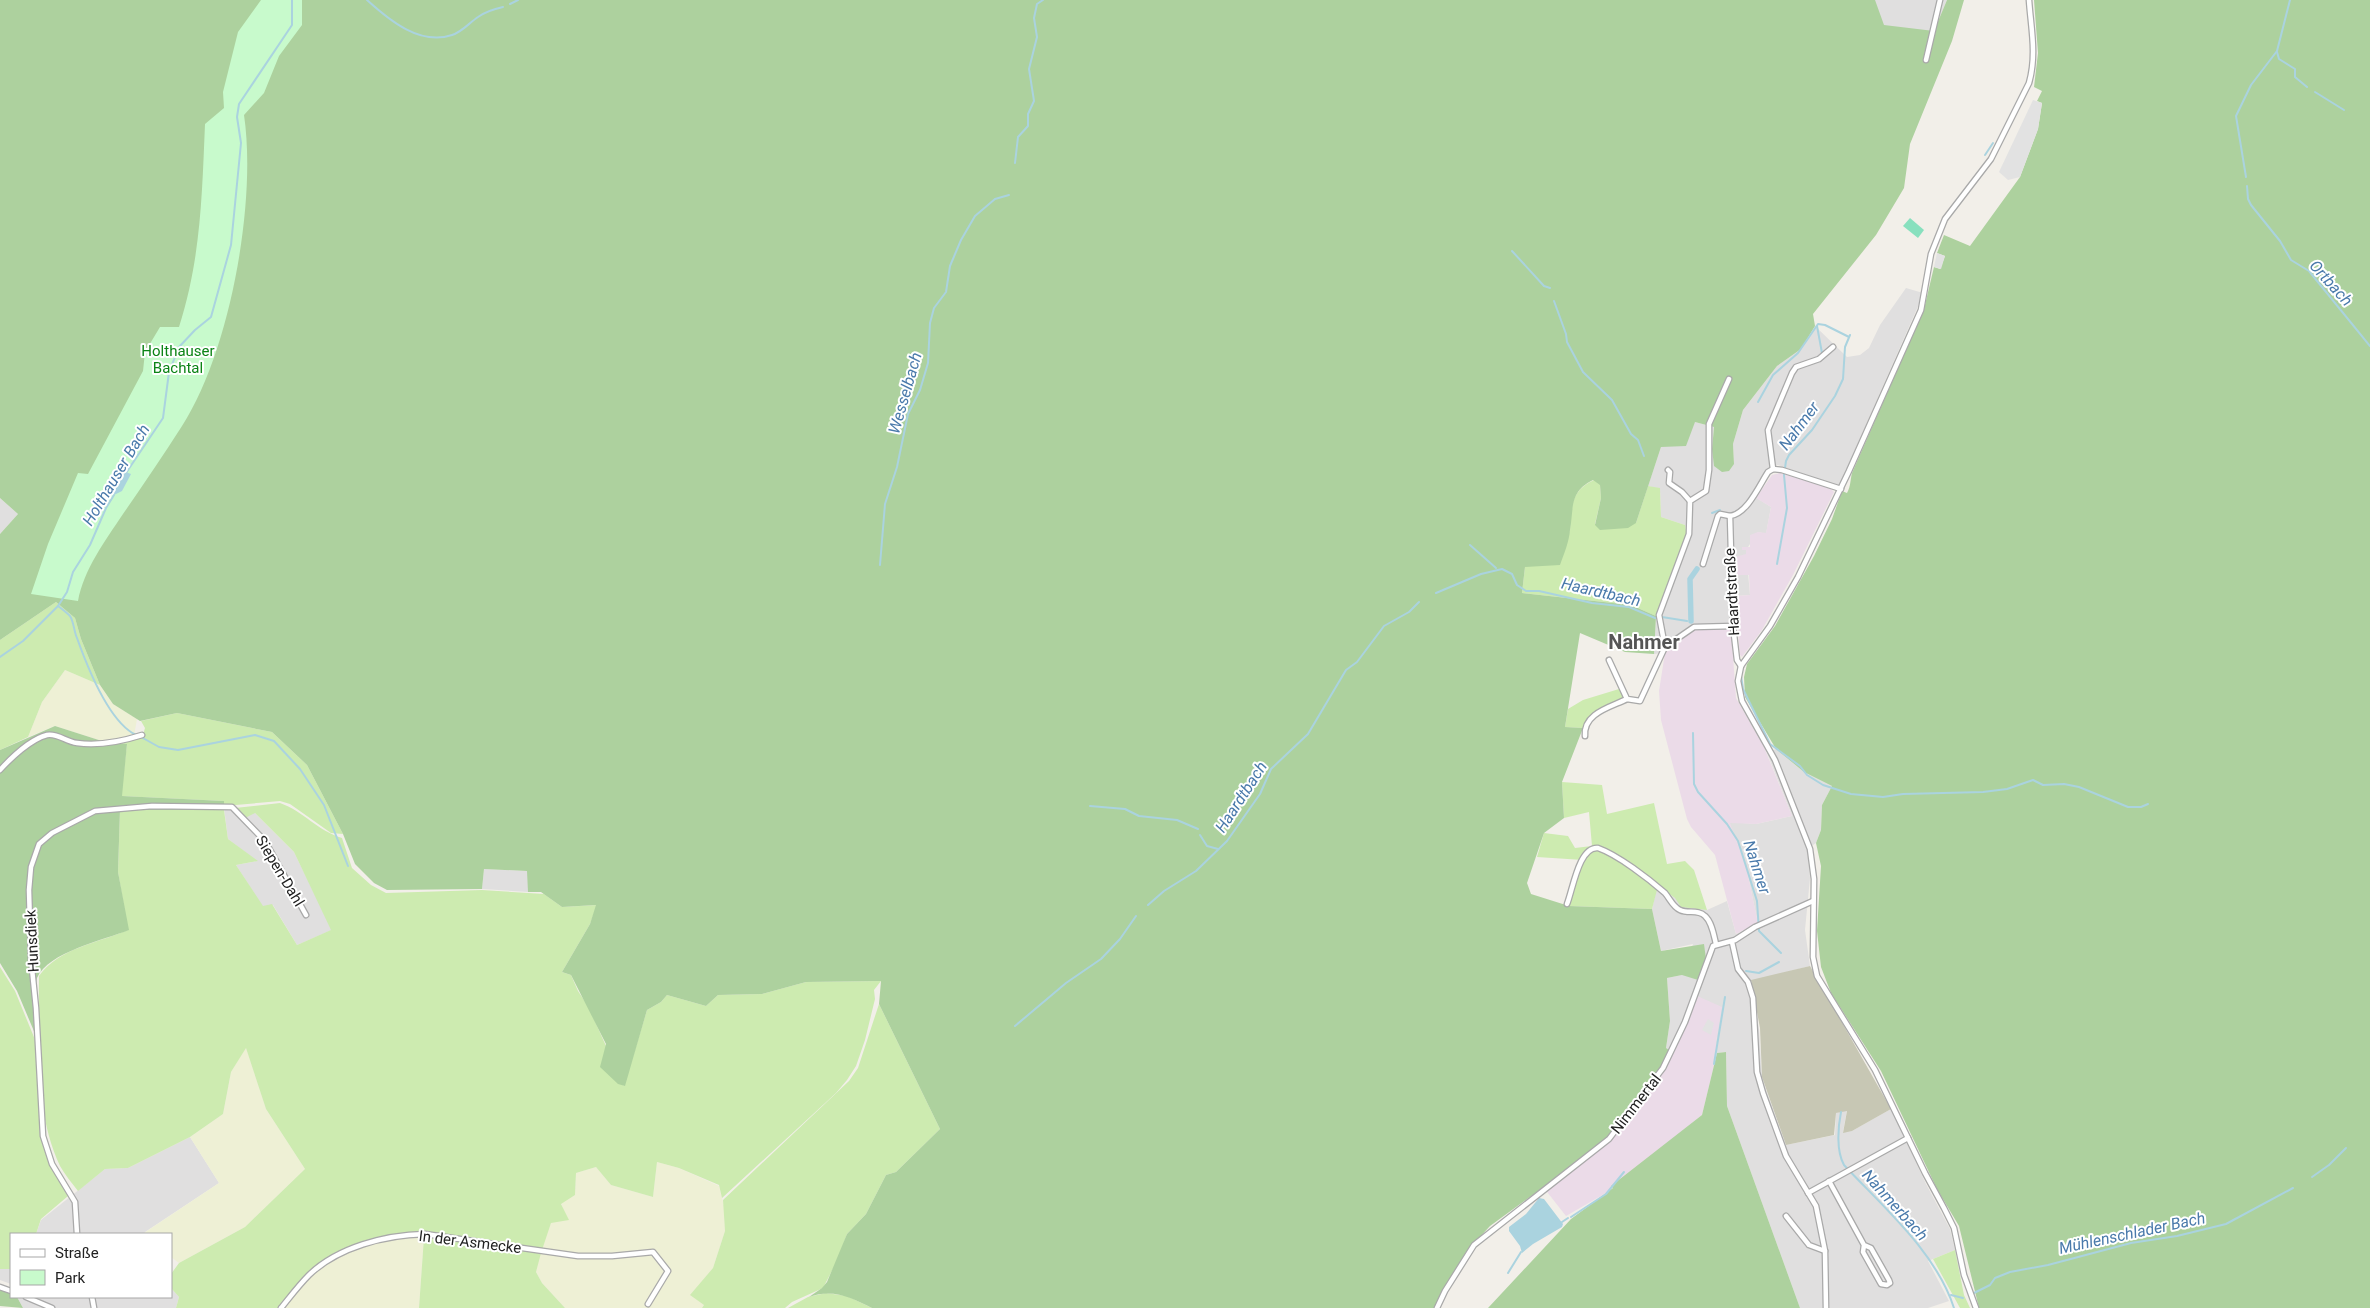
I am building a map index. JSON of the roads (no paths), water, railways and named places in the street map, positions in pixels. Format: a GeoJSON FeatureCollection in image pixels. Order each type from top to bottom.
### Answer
{"type":"FeatureCollection","features":[{"type":"Feature","properties":{"kind":"street"},"geometry":{"type":"LineString","coordinates":[[1926,60],[1940,0]]}},
{"type":"Feature","properties":{"kind":"street"},"geometry":{"type":"LineString","coordinates":[[1976,1308],[1964,1275],[1954,1228],[1876,1070],[1817,976],[1813,956],[1813,901],[1810,849],[1775,760],[1740,696],[1738,681],[1742,666],[1770,626],[1798,577],[1841,489],[1920,310],[1932,254],[1945,219],[1990,160],[2029,83],[2034,47],[2029,0]]}},
{"type":"Feature","properties":{"kind":"street"},"geometry":{"type":"LineString","coordinates":[[1833,347],[1819,359],[1796,366],[1768,430],[1773,469],[1784,470],[1841,489]]}},
{"type":"Feature","properties":{"kind":"street"},"geometry":{"type":"LineString","coordinates":[[1690,501],[1706,491],[1709,470],[1709,424],[1730,379]]}},
{"type":"Feature","properties":{"kind":"street","name":"Haardtstraße"},"geometry":{"type":"LineString","coordinates":[[1703,564],[1718,516],[1720,514],[1730,516],[1739,514],[1768,472],[1773,469]]}},
{"type":"Feature","properties":{"kind":"street"},"geometry":{"type":"LineString","coordinates":[[1585,736],[1584,728],[1591,718],[1612,705],[1628,699],[1638,701],[1643,699],[1664,648],[1659,615],[1689,534],[1690,501],[1682,492],[1669,483],[1670,472],[1668,470]]}},
{"type":"Feature","properties":{"kind":"street","name":"Haardtstraße"},"geometry":{"type":"LineString","coordinates":[[1730,516],[1733,626],[1736,660],[1742,666]]}},
{"type":"Feature","properties":{"kind":"street"},"geometry":{"type":"LineString","coordinates":[[1664,648],[1694,626],[1733,626]]}},
{"type":"Feature","properties":{"kind":"street"},"geometry":{"type":"LineString","coordinates":[[1609,660],[1628,699]]}},
{"type":"Feature","properties":{"kind":"street"},"geometry":{"type":"LineString","coordinates":[[0,770],[38,739],[47,735],[55,735],[71,742],[82,743],[108,742],[142,735]]}},
{"type":"Feature","properties":{"kind":"street","name":"Hunsdiek"},"geometry":{"type":"LineString","coordinates":[[76,1233],[77,1208],[52,1164],[42,1125],[30,905],[30,878],[34,854],[39,844],[52,832],[101,810],[152,806],[232,807]]}},
{"type":"Feature","properties":{"kind":"street","name":"Siepen-Dahl"},"geometry":{"type":"LineString","coordinates":[[232,807],[265,841],[306,915]]}},
{"type":"Feature","properties":{"kind":"street"},"geometry":{"type":"LineString","coordinates":[[1568,904],[1584,855],[1592,848],[1598,848],[1648,880],[1681,911],[1701,913],[1705,916],[1711,925],[1716,944],[1732,942],[1755,927],[1813,901]]}},
{"type":"Feature","properties":{"kind":"street"},"geometry":{"type":"LineString","coordinates":[[1732,942],[1738,969],[1748,982],[1753,998],[1756,1066],[1763,1093],[1786,1156],[1816,1206],[1825,1250],[1826,1308]]}},
{"type":"Feature","properties":{"kind":"street","name":"Nimmertal"},"geometry":{"type":"LineString","coordinates":[[1437,1308],[1445,1291],[1474,1245],[1609,1139],[1663,1068],[1686,1022],[1711,949],[1716,944]]}},
{"type":"Feature","properties":{"kind":"street"},"geometry":{"type":"LineString","coordinates":[[1808,1193],[1908,1138]]}},
{"type":"Feature","properties":{"kind":"street"},"geometry":{"type":"LineString","coordinates":[[1829,1181],[1864,1246],[1863,1252],[1881,1284],[1887,1285],[1890,1283],[1889,1280],[1871,1248],[1864,1246]]}},
{"type":"Feature","properties":{"kind":"street"},"geometry":{"type":"LineString","coordinates":[[1786,1216],[1809,1245],[1825,1250]]}},
{"type":"Feature","properties":{"kind":"street","name":"In der Asmecke"},"geometry":{"type":"LineString","coordinates":[[281,1308],[308,1276],[336,1255],[393,1236],[425,1234],[578,1256],[612,1256],[653,1252],[668,1271],[648,1304]]}},
{"type":"Feature","properties":{"kind":"street"},"geometry":{"type":"LineString","coordinates":[[28,1298],[52,1308]]}},
{"type":"Feature","properties":{"kind":"water"},"geometry":{"type":"Polygon","coordinates":[[[123,471],[131,474],[122,491],[114,495],[112,493],[123,471]]]}},
{"type":"Feature","properties":{"kind":"water"},"geometry":{"type":"Polygon","coordinates":[[[1539,1198],[1544,1199],[1563,1224],[1562,1227],[1533,1244],[1522,1253],[1520,1246],[1509,1231],[1509,1227],[1526,1214],[1539,1198]]]}},
{"type":"Feature","properties":{"kind":"waterway","name":"Holthauser Bach"},"geometry":{"type":"LineString","coordinates":[[126,473],[163,418],[169,372],[179,347],[211,317],[231,245],[241,143],[237,117],[239,104],[292,25],[292,0]]}},
{"type":"Feature","properties":{"kind":"waterway"},"geometry":{"type":"LineString","coordinates":[[367,0],[395,23],[417,34],[428,37],[456,34],[481,15],[503,7]]}},
{"type":"Feature","properties":{"kind":"waterway"},"geometry":{"type":"LineString","coordinates":[[510,4],[518,0]]}},
{"type":"Feature","properties":{"kind":"waterway","name":"Wesselbach"},"geometry":{"type":"LineString","coordinates":[[1015,163],[1018,137],[1028,126],[1028,114],[1034,101],[1029,69],[1037,37],[1034,18],[1037,4],[1043,0]]}},
{"type":"Feature","properties":{"kind":"waterway","name":"Ortbach"},"geometry":{"type":"LineString","coordinates":[[2246,177],[2236,116],[2251,85],[2277,51],[2290,0]]}},
{"type":"Feature","properties":{"kind":"waterway"},"geometry":{"type":"LineString","coordinates":[[2277,52],[2279,59],[2295,69],[2295,77],[2307,87]]}},
{"type":"Feature","properties":{"kind":"waterway"},"geometry":{"type":"LineString","coordinates":[[2315,92],[2344,110]]}},
{"type":"Feature","properties":{"kind":"waterway","name":"Nahmer"},"geometry":{"type":"LineString","coordinates":[[1985,155],[1993,143]]}},
{"type":"Feature","properties":{"kind":"waterway","name":"Ortbach"},"geometry":{"type":"LineString","coordinates":[[2247,186],[2248,199],[2251,205],[2280,241],[2291,260],[2309,271],[2370,346]]}},
{"type":"Feature","properties":{"kind":"waterway","name":"Wesselbach"},"geometry":{"type":"LineString","coordinates":[[880,565],[885,504],[897,467],[908,414],[920,390],[928,363],[930,323],[934,308],[946,292],[950,266],[961,240],[975,216],[995,199],[1009,195]]}},
{"type":"Feature","properties":{"kind":"waterway"},"geometry":{"type":"LineString","coordinates":[[1512,251],[1544,286],[1550,288]]}},
{"type":"Feature","properties":{"kind":"waterway"},"geometry":{"type":"LineString","coordinates":[[1554,301],[1567,342],[1583,372],[1612,400],[1631,434],[1638,440],[1644,456]]}},
{"type":"Feature","properties":{"kind":"waterway"},"geometry":{"type":"LineString","coordinates":[[1758,402],[1773,375],[1798,353],[1818,324],[1825,325],[1849,337]]}},
{"type":"Feature","properties":{"kind":"waterway"},"geometry":{"type":"LineString","coordinates":[[1817,326],[1822,353]]}},
{"type":"Feature","properties":{"kind":"waterway","name":"Nahmer"},"geometry":{"type":"LineString","coordinates":[[1777,564],[1787,508],[1784,475],[1786,461],[1789,455],[1812,430],[1835,396],[1843,379],[1845,347],[1850,335]]}},
{"type":"Feature","properties":{"kind":"waterway","name":"Holthauser Bach"},"geometry":{"type":"LineString","coordinates":[[114,495],[106,508],[90,545],[73,572],[67,592],[58,606],[71,618],[87,663],[108,706],[126,728],[136,735]]}},
{"type":"Feature","properties":{"kind":"waterway"},"geometry":{"type":"LineString","coordinates":[[1712,513],[1720,510]]}},
{"type":"Feature","properties":{"kind":"waterway"},"geometry":{"type":"LineString","coordinates":[[1470,545],[1496,568]]}},
{"type":"Feature","properties":{"kind":"waterway","name":"Haardtbach"},"geometry":{"type":"LineString","coordinates":[[1436,593],[1481,574],[1502,569],[1512,574],[1517,585],[1526,591],[1539,591],[1592,603],[1629,607],[1655,618]]}},
{"type":"Feature","properties":{"kind":"waterway"},"geometry":{"type":"LineString","coordinates":[[1691,621],[1690,579],[1697,569]]}},
{"type":"Feature","properties":{"kind":"waterway","name":"Haardtbach"},"geometry":{"type":"LineString","coordinates":[[1148,905],[1164,891],[1196,871],[1227,841],[1260,794],[1271,769],[1308,734],[1346,670],[1357,662],[1384,626],[1409,612],[1419,602]]}},
{"type":"Feature","properties":{"kind":"waterway"},"geometry":{"type":"LineString","coordinates":[[0,657],[23,641],[58,606]]}},
{"type":"Feature","properties":{"kind":"waterway","name":"Haardtbach"},"geometry":{"type":"LineString","coordinates":[[1662,617],[1687,621]]}},
{"type":"Feature","properties":{"kind":"waterway"},"geometry":{"type":"LineString","coordinates":[[1741,676],[1743,689],[1770,744],[1800,766],[1807,775],[1823,785],[1851,794],[1883,797],[1903,794],[1983,792],[2007,789],[2033,780],[2043,785],[2064,784],[2079,787],[2128,807],[2141,807],[2148,804]]}},
{"type":"Feature","properties":{"kind":"waterway","name":"Nahmer"},"geometry":{"type":"LineString","coordinates":[[1693,733],[1694,784],[1698,792],[1727,824],[1738,841],[1757,901],[1759,931],[1781,953]]}},
{"type":"Feature","properties":{"kind":"waterway","name":"Holthauser Bach"},"geometry":{"type":"LineString","coordinates":[[141,737],[159,747],[178,750],[255,735],[274,741],[300,769],[324,805],[348,866]]}},
{"type":"Feature","properties":{"kind":"waterway"},"geometry":{"type":"LineString","coordinates":[[1090,806],[1125,809],[1139,816],[1177,820],[1198,829]]}},
{"type":"Feature","properties":{"kind":"waterway"},"geometry":{"type":"LineString","coordinates":[[1200,835],[1207,846],[1218,849]]}},
{"type":"Feature","properties":{"kind":"waterway","name":"Haardtbach"},"geometry":{"type":"LineString","coordinates":[[1015,1026],[1066,983],[1101,959],[1120,939],[1136,916]]}},
{"type":"Feature","properties":{"kind":"waterway"},"geometry":{"type":"LineString","coordinates":[[1746,971],[1759,973],[1779,962]]}},
{"type":"Feature","properties":{"kind":"waterway"},"geometry":{"type":"LineString","coordinates":[[1714,1064],[1725,997]]}},
{"type":"Feature","properties":{"kind":"waterway","name":"Nahmerbach"},"geometry":{"type":"LineString","coordinates":[[1841,1112],[1839,1146],[1844,1165],[1922,1249],[1946,1288],[1954,1308]]}},
{"type":"Feature","properties":{"kind":"waterway","name":"Mühlenschlader Bach"},"geometry":{"type":"LineString","coordinates":[[2312,1177],[2329,1165],[2346,1148]]}},
{"type":"Feature","properties":{"kind":"waterway"},"geometry":{"type":"LineString","coordinates":[[1571,1217],[1606,1194],[1624,1172]]}},
{"type":"Feature","properties":{"kind":"waterway","name":"Mühlenschlader Bach"},"geometry":{"type":"LineString","coordinates":[[1974,1293],[1990,1285],[1995,1278],[2010,1272],[2048,1265],[2131,1243],[2177,1236],[2226,1224],[2293,1188]]}},
{"type":"Feature","properties":{"kind":"waterway"},"geometry":{"type":"LineString","coordinates":[[1562,1222],[1568,1218]]}},
{"type":"Feature","properties":{"kind":"waterway"},"geometry":{"type":"LineString","coordinates":[[1508,1273],[1521,1252]]}},
{"type":"Feature","properties":{"kind":"waterway","name":"Mühlenschlader Bach"},"geometry":{"type":"LineString","coordinates":[[1951,1295],[1963,1298]]}},
{"type":"Feature","properties":{"kind":"district","name":"Nahmer"},"geometry":{"type":"Point","coordinates":[1644,642]}},
{"type":"Feature","properties":{"kind":"park label","name":"Holthauser Bachtal"},"geometry":{"type":"Point","coordinates":[178,360]}}]}
